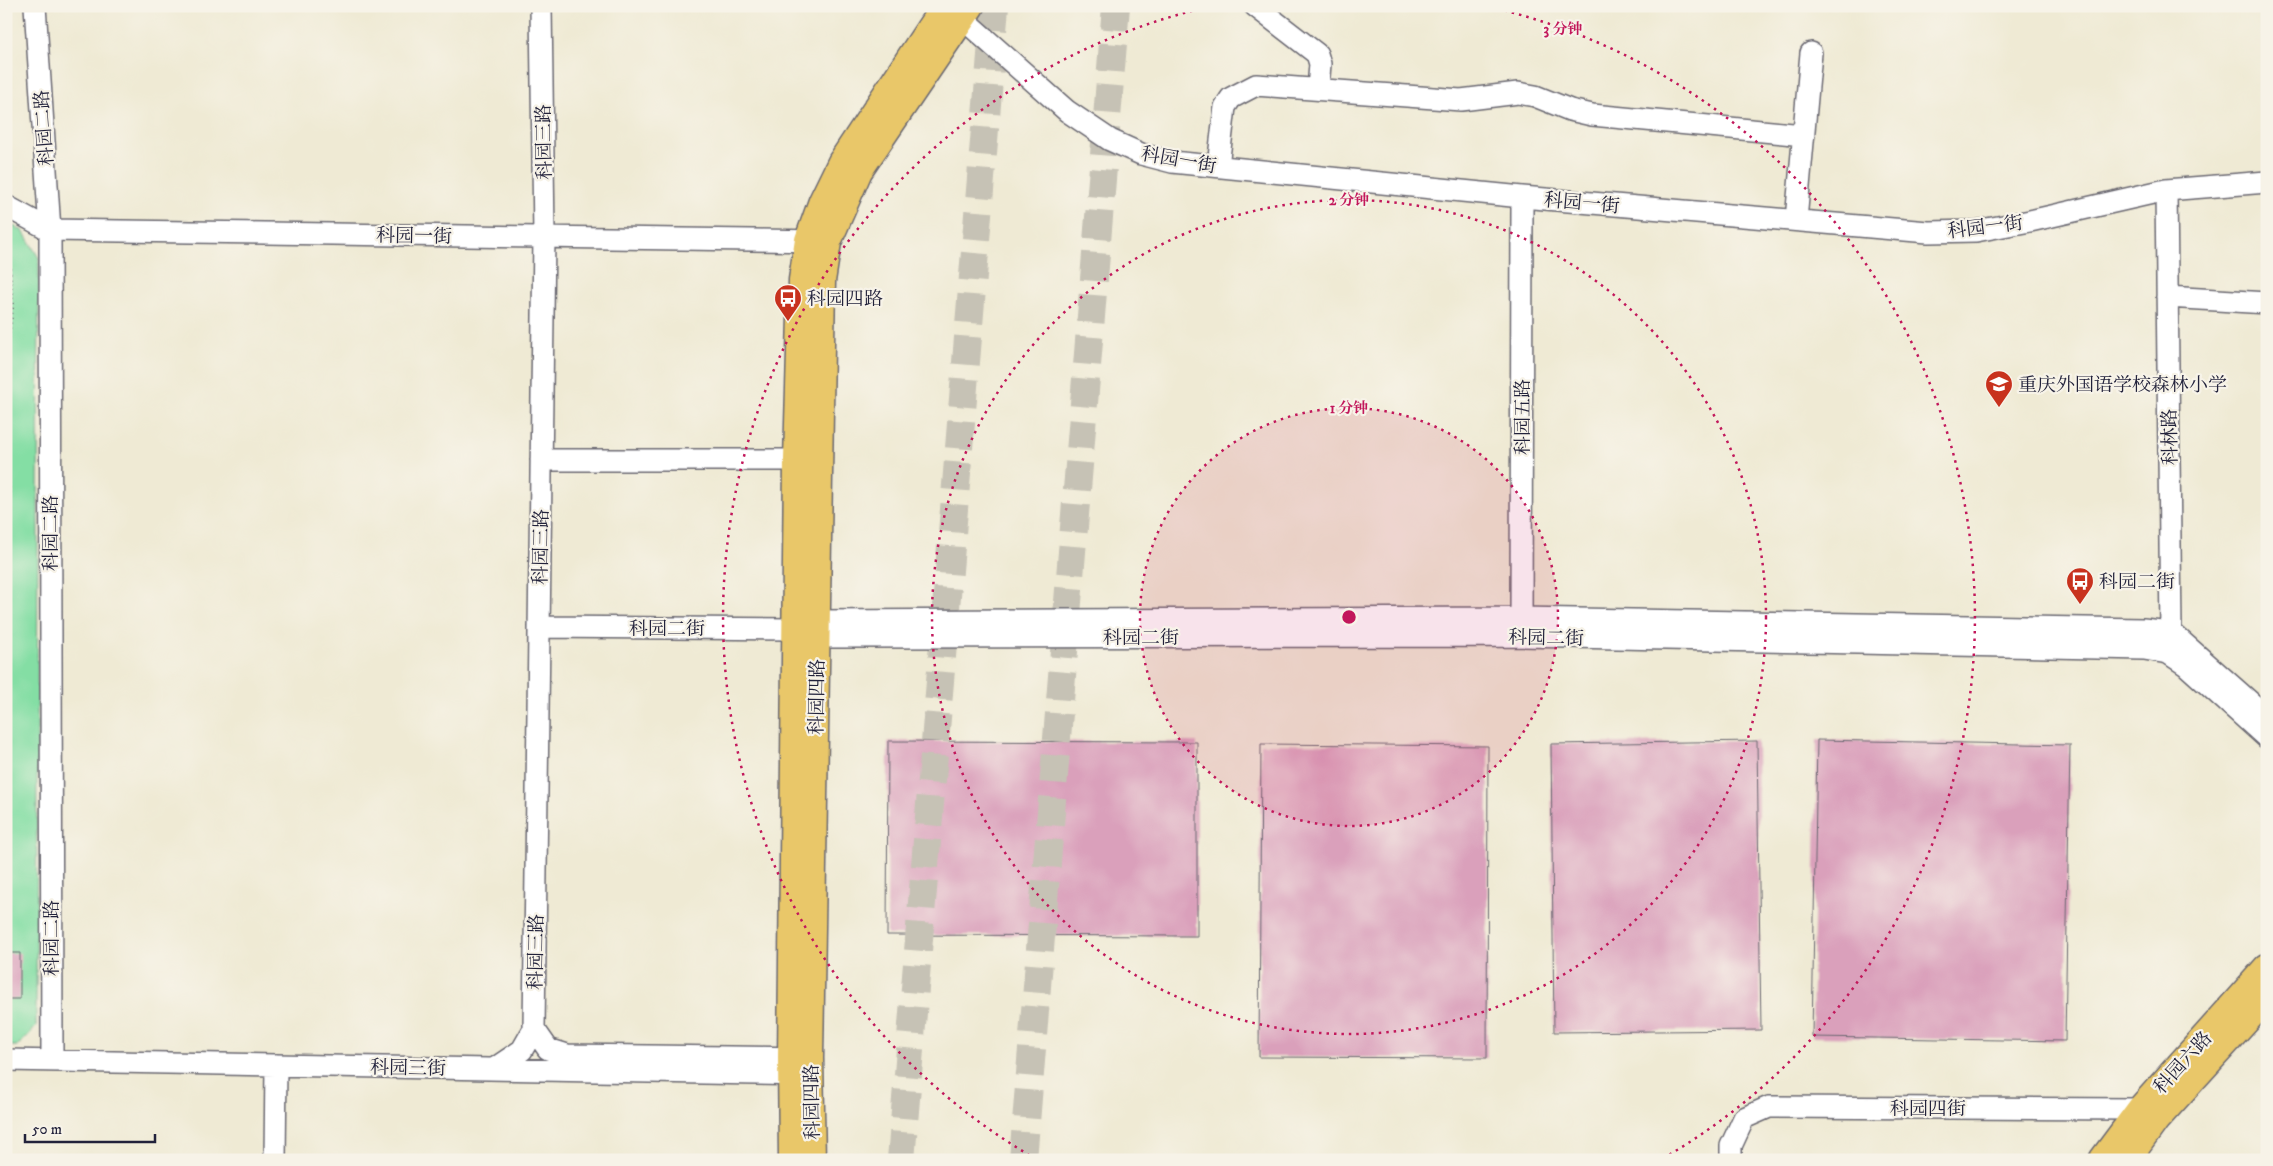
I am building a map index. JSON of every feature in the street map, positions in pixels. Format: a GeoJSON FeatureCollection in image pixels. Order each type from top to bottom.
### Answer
{"type":"FeatureCollection","features":[{"type":"Feature","properties":{"kind":"main road","name":"科园四路"},"geometry":{"type":"LineString","coordinates":[[792,1160],[801,1066],[810,629],[822,281],[818,241],[822,201],[841,162],[959,10]]}},
{"type":"Feature","properties":{"kind":"main road","name":"科园四路"},"geometry":{"type":"LineString","coordinates":[[810,629],[797,460],[802,280],[818,241]]}},
{"type":"Feature","properties":{"kind":"main road","name":"科园六路"},"geometry":{"type":"LineString","coordinates":[[2127,1160],[2148,1115],[2267,968]]}},
{"type":"Feature","properties":{"kind":"main road","name":"科园六路"},"geometry":{"type":"LineString","coordinates":[[2102,1160],[2267,998]]}},
{"type":"Feature","properties":{"kind":"main road","name":"科园四路"},"geometry":{"type":"LineString","coordinates":[[801,1066],[812,1160]]}},
{"type":"Feature","properties":{"kind":"street","name":"科园二路"},"geometry":{"type":"LineString","coordinates":[[34,6],[50,230],[52,1060]]}},
{"type":"Feature","properties":{"kind":"street","name":"科园三路"},"geometry":{"type":"LineString","coordinates":[[494,1069],[522,1050],[534,1029],[544,237],[541,6]]}},
{"type":"Feature","properties":{"kind":"street"},"geometry":{"type":"LineString","coordinates":[[1255,6],[1317,54],[1320,64],[1318,90]]}},
{"type":"Feature","properties":{"kind":"street","name":"科园一街"},"geometry":{"type":"LineString","coordinates":[[959,10],[1067,111],[1110,140],[1141,154],[1156,158],[1522,197],[1928,232],[1976,231],[2166,190],[2267,182]]}},
{"type":"Feature","properties":{"kind":"street"},"geometry":{"type":"LineString","coordinates":[[1796,220],[1811,53]]}},
{"type":"Feature","properties":{"kind":"street"},"geometry":{"type":"LineString","coordinates":[[1218,166],[1225,107],[1230,98],[1256,85],[1461,100],[1518,93],[1535,96],[1570,110],[1592,116],[1804,135]]}},
{"type":"Feature","properties":{"kind":"street","name":"科林路"},"geometry":{"type":"LineString","coordinates":[[2166,190],[2171,632],[2168,654]]}},
{"type":"Feature","properties":{"kind":"street","name":"科园五路"},"geometry":{"type":"LineString","coordinates":[[1521,627],[1522,197]]}},
{"type":"Feature","properties":{"kind":"street","name":"科园一街"},"geometry":{"type":"LineString","coordinates":[[6,206],[50,230],[818,241]]}},
{"type":"Feature","properties":{"kind":"street"},"geometry":{"type":"LineString","coordinates":[[2167,297],[2267,303]]}},
{"type":"Feature","properties":{"kind":"street"},"geometry":{"type":"LineString","coordinates":[[541,460],[797,460]]}},
{"type":"Feature","properties":{"kind":"street","name":"科园二街"},"geometry":{"type":"LineString","coordinates":[[539,627],[810,629],[1521,627],[2143,629],[2171,632]]}},
{"type":"Feature","properties":{"kind":"street","name":"科园二街"},"geometry":{"type":"LineString","coordinates":[[1521,627],[2144,649],[2168,654],[2186,665],[2267,738]]}},
{"type":"Feature","properties":{"kind":"street"},"geometry":{"type":"LineString","coordinates":[[2171,632],[2267,717]]}},
{"type":"Feature","properties":{"kind":"street"},"geometry":{"type":"LineString","coordinates":[[534,1029],[548,1049],[567,1055],[801,1066]]}},
{"type":"Feature","properties":{"kind":"street","name":"科园三街"},"geometry":{"type":"LineString","coordinates":[[6,1060],[494,1069],[801,1066]]}},
{"type":"Feature","properties":{"kind":"street"},"geometry":{"type":"LineString","coordinates":[[275,1160],[276,1065]]}},
{"type":"Feature","properties":{"kind":"street","name":"科园四街"},"geometry":{"type":"LineString","coordinates":[[1731,1160],[1731,1146],[1744,1118],[1768,1106],[2148,1115]]}},
{"type":"Feature","properties":{"kind":"path"},"geometry":{"type":"LineString","coordinates":[[6,261],[9,261],[13,305],[7,342],[6,396],[10,506],[6,530]]}},
{"type":"Feature","properties":{"kind":"green space"},"geometry":{"type":"Polygon","coordinates":[[[6,222],[23,231],[39,258],[36,1027],[18,1046],[6,1046],[6,222]]]}},
{"type":"Feature","properties":{"kind":"building"},"geometry":{"type":"Polygon","coordinates":[[[1817,740],[2070,745],[2065,1041],[1812,1037],[1817,740]]]}},
{"type":"Feature","properties":{"kind":"building"},"geometry":{"type":"Polygon","coordinates":[[[888,741],[1197,742],[1197,936],[887,935],[888,741]]]}},
{"type":"Feature","properties":{"kind":"building"},"geometry":{"type":"Polygon","coordinates":[[[1757,741],[1761,1030],[1554,1032],[1551,744],[1757,741]]]}},
{"type":"Feature","properties":{"kind":"building"},"geometry":{"type":"Polygon","coordinates":[[[1261,744],[1488,746],[1487,1058],[1259,1057],[1261,744]]]}},
{"type":"Feature","properties":{"kind":"building"},"geometry":{"type":"Polygon","coordinates":[[[6,953],[20,953],[20,999],[6,999],[6,953]]]}},
{"type":"Feature","properties":{"kind":"tunnel"},"geometry":{"type":"LineString","coordinates":[[901,1160],[995,6]]}},
{"type":"Feature","properties":{"kind":"tunnel"},"geometry":{"type":"LineString","coordinates":[[1023,1160],[1116,6]]}},
{"type":"Feature","properties":{"kind":"place","name":"科园四路"},"geometry":{"type":"Point","coordinates":[788,322]}},
{"type":"Feature","properties":{"kind":"place","name":"重庆外国语学校森林小学"},"geometry":{"type":"Point","coordinates":[1999,408]}},
{"type":"Feature","properties":{"kind":"place","name":"科园二街"},"geometry":{"type":"Point","coordinates":[2080,605]}}]}
